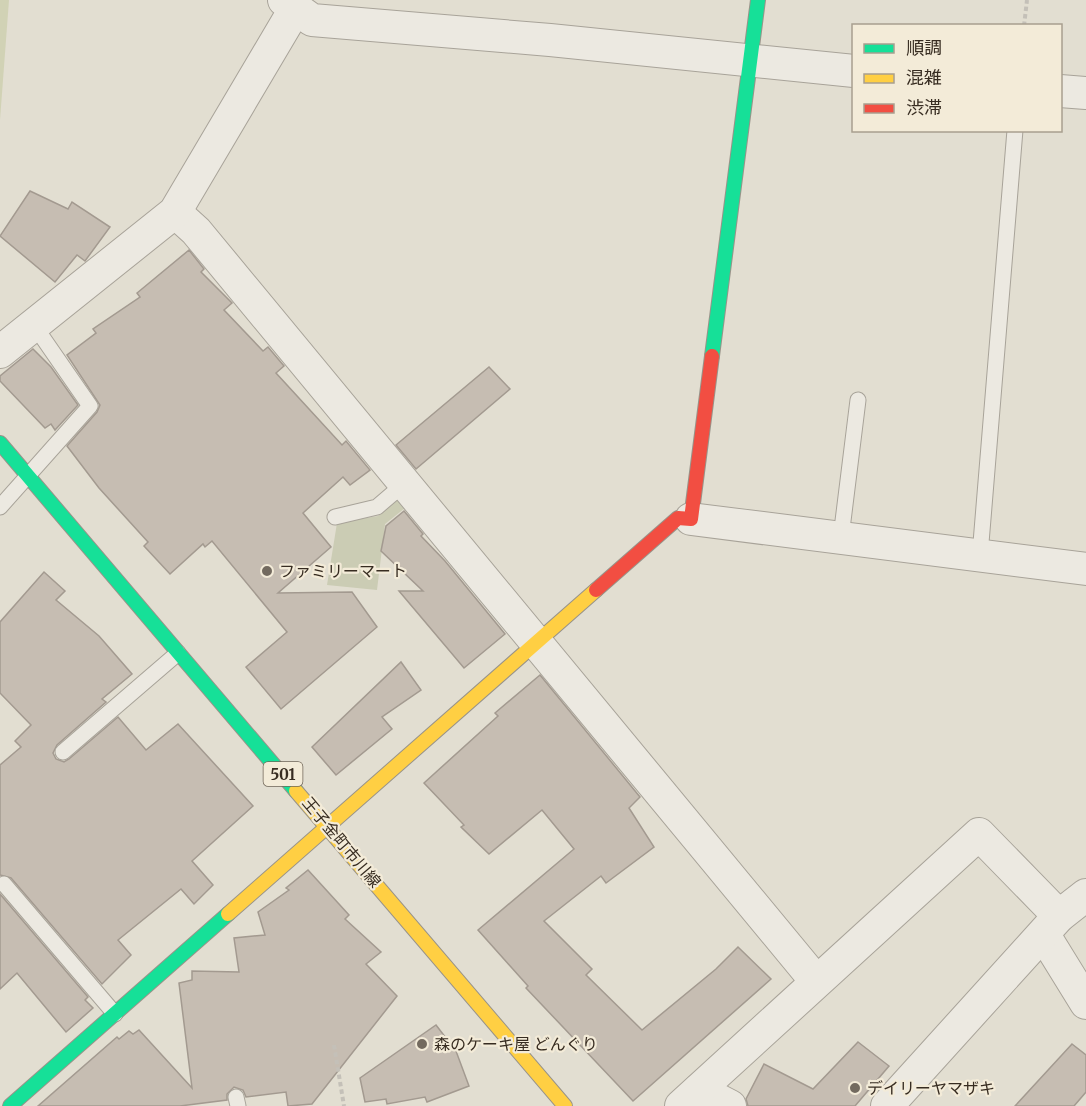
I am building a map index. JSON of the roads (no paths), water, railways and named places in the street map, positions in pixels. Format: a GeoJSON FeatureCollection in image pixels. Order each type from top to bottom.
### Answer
{"type":"FeatureCollection","features":[{"type":"Feature","properties":{"kind":"street"},"geometry":{"type":"LineString","coordinates":[[691,519],[758,0]]}},
{"type":"Feature","properties":{"kind":"street"},"geometry":{"type":"LineString","coordinates":[[0,352],[175,212],[289,4],[312,20],[550,40],[852,71]]}},
{"type":"Feature","properties":{"kind":"street"},"geometry":{"type":"LineString","coordinates":[[1062,91],[1086,93]]}},
{"type":"Feature","properties":{"kind":"street"},"geometry":{"type":"LineString","coordinates":[[175,212],[196,231],[816,981]]}},
{"type":"Feature","properties":{"kind":"street","name":"王子金町市川線"},"geometry":{"type":"LineString","coordinates":[[0,443],[565,1106]]}},
{"type":"Feature","properties":{"kind":"street"},"geometry":{"type":"LineString","coordinates":[[10,1106],[678,518],[1086,569]]}},
{"type":"Feature","properties":{"kind":"street"},"geometry":{"type":"LineString","coordinates":[[690,1098],[979,834],[1052,926],[1083,991]]}},
{"type":"Feature","properties":{"kind":"street"},"geometry":{"type":"LineString","coordinates":[[887,1106],[1052,926],[1086,896]]}},
{"type":"Feature","properties":{"kind":"street"},"geometry":{"type":"LineString","coordinates":[[690,1098],[730,1106]]}},
{"type":"Feature","properties":{"kind":"lane"},"geometry":{"type":"LineString","coordinates":[[980,555],[1015,132]]}},
{"type":"Feature","properties":{"kind":"lane"},"geometry":{"type":"LineString","coordinates":[[0,507],[90,406],[34,325]]}},
{"type":"Feature","properties":{"kind":"lane"},"geometry":{"type":"LineString","coordinates":[[841,537],[858,400]]}},
{"type":"Feature","properties":{"kind":"lane"},"geometry":{"type":"LineString","coordinates":[[335,517],[377,507],[405,483]]}},
{"type":"Feature","properties":{"kind":"lane"},"geometry":{"type":"LineString","coordinates":[[63,752],[178,653]]}},
{"type":"Feature","properties":{"kind":"lane"},"geometry":{"type":"LineString","coordinates":[[4,884],[115,1014]]}},
{"type":"Feature","properties":{"kind":"place","name":"ファミリーマート"},"geometry":{"type":"Point","coordinates":[267,571]}},
{"type":"Feature","properties":{"kind":"place","name":"森のケーキ屋 どんぐり"},"geometry":{"type":"Point","coordinates":[422,1044]}},
{"type":"Feature","properties":{"kind":"place","name":"デイリーヤマザキ"},"geometry":{"type":"Point","coordinates":[855,1088]}}]}
